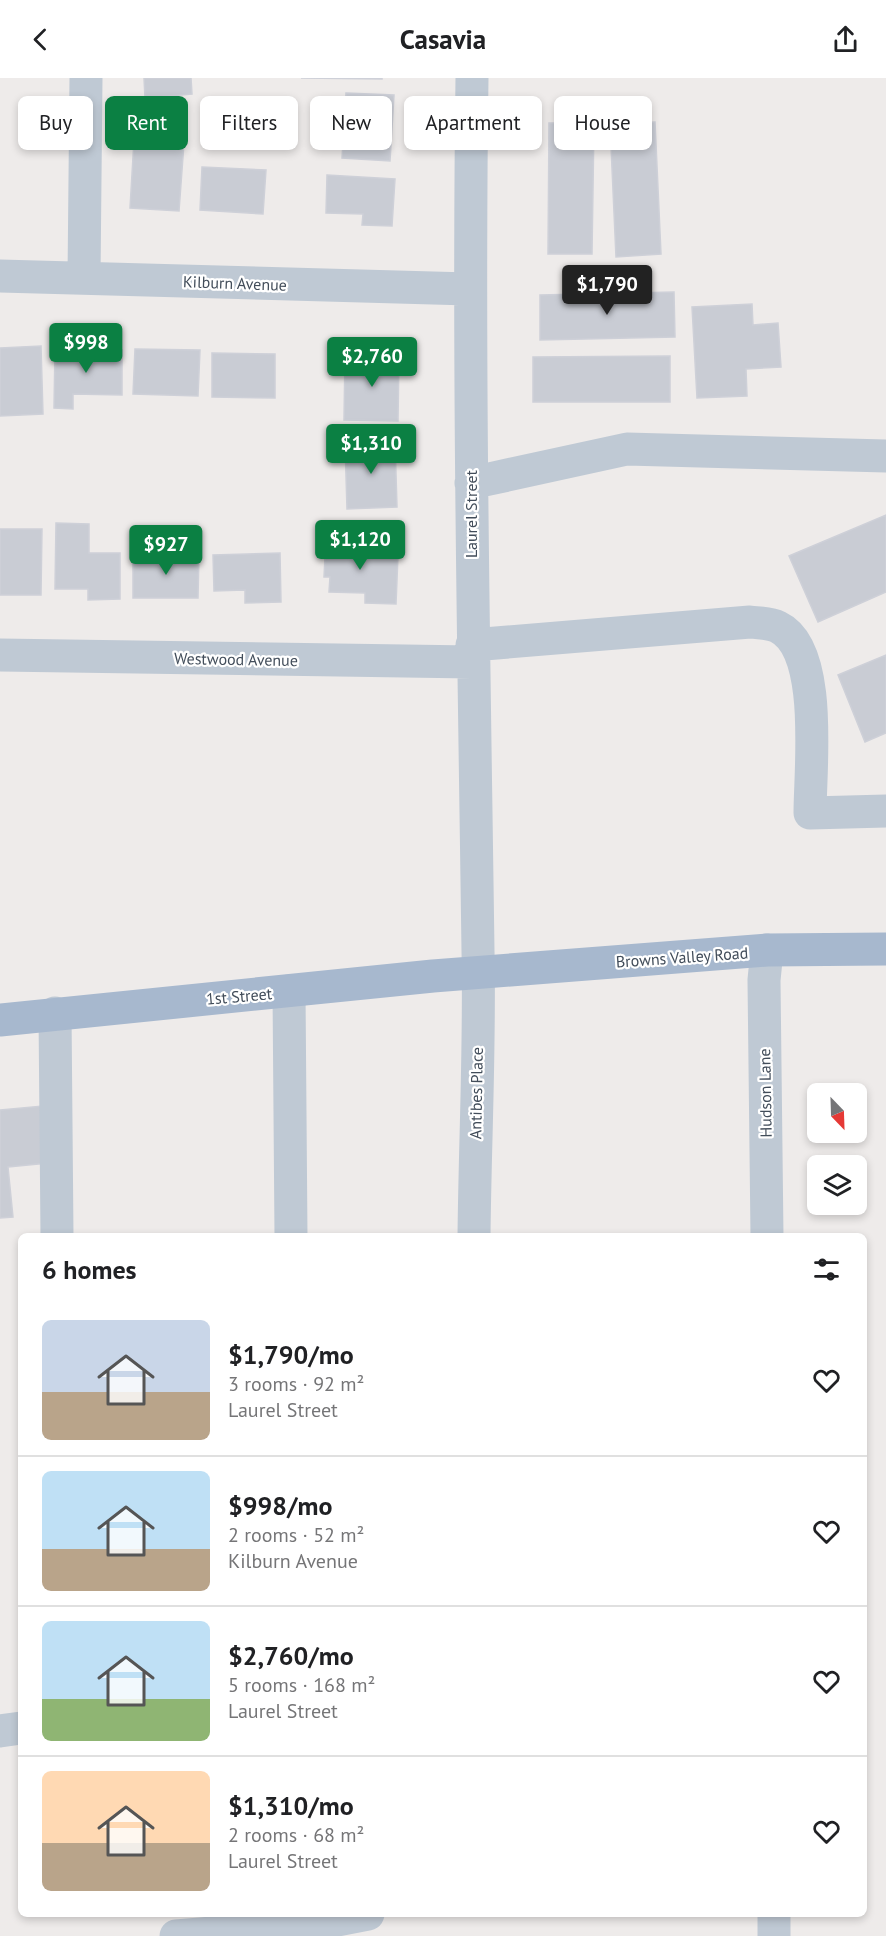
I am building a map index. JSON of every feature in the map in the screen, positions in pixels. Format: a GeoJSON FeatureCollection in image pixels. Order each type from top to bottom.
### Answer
{"type":"FeatureCollection","features":[{"type":"Feature","properties":{"kind":"main road","name":"Browns Valley Road"},"geometry":{"type":"LineString","coordinates":[[478,962],[767,950],[886,949]]}},
{"type":"Feature","properties":{"kind":"main road","name":"1st Street"},"geometry":{"type":"LineString","coordinates":[[0,1020],[289,991],[478,962]]}},
{"type":"Feature","properties":{"kind":"street"},"geometry":{"type":"LineString","coordinates":[[84,278],[86,78]]}},
{"type":"Feature","properties":{"kind":"street","name":"Laurel Street"},"geometry":{"type":"LineString","coordinates":[[472,78],[470,289],[472,653],[478,962]]}},
{"type":"Feature","properties":{"kind":"street","name":"Kilburn Avenue"},"geometry":{"type":"LineString","coordinates":[[0,276],[470,289]]}},
{"type":"Feature","properties":{"kind":"street"},"geometry":{"type":"LineString","coordinates":[[471,483],[627,448],[886,456]]}},
{"type":"Feature","properties":{"kind":"street","name":"Westwood Avenue"},"geometry":{"type":"LineString","coordinates":[[0,656],[472,653],[750,622],[778,627],[795,643],[806,664],[811,688],[810,813],[886,811]]}},
{"type":"Feature","properties":{"kind":"street","name":"Hudson Lane"},"geometry":{"type":"LineString","coordinates":[[767,950],[764,980],[767,1233]]}},
{"type":"Feature","properties":{"kind":"street","name":"Antibes Place"},"geometry":{"type":"LineString","coordinates":[[474,1233],[478,962]]}},
{"type":"Feature","properties":{"kind":"street"},"geometry":{"type":"LineString","coordinates":[[289,991],[291,1233]]}},
{"type":"Feature","properties":{"kind":"street"},"geometry":{"type":"LineString","coordinates":[[55,1013],[57,1233]]}},
{"type":"Feature","properties":{"kind":"street"},"geometry":{"type":"LineString","coordinates":[[0,1731],[18,1728]]}},
{"type":"Feature","properties":{"kind":"street"},"geometry":{"type":"LineString","coordinates":[[167,1917],[170,1936]]}},
{"type":"Feature","properties":{"kind":"street"},"geometry":{"type":"LineString","coordinates":[[176,1936],[317,1924],[353,1917]]}},
{"type":"Feature","properties":{"kind":"street"},"geometry":{"type":"LineString","coordinates":[[774,1917],[774,1936]]}},
{"type":"Feature","properties":{"kind":"building"},"geometry":{"type":"Polygon","coordinates":[[[144,78],[191,78],[192,94],[145,96],[144,78]]]}},
{"type":"Feature","properties":{"kind":"building"},"geometry":{"type":"Polygon","coordinates":[[[301,78],[382,78],[382,79],[301,78]]]}},
{"type":"Feature","properties":{"kind":"building"},"geometry":{"type":"Polygon","coordinates":[[[346,93],[394,95],[392,128],[392,96],[346,96],[346,93]]]}},
{"type":"Feature","properties":{"kind":"building"},"geometry":{"type":"Polygon","coordinates":[[[652,122],[655,122],[661,254],[616,257],[611,150],[652,150],[652,122]]]}},
{"type":"Feature","properties":{"kind":"building"},"geometry":{"type":"Polygon","coordinates":[[[549,123],[554,123],[554,150],[594,150],[592,254],[548,254],[549,123]]]}},
{"type":"Feature","properties":{"kind":"building"},"geometry":{"type":"Polygon","coordinates":[[[133,150],[183,150],[179,211],[130,208],[133,150]]]}},
{"type":"Feature","properties":{"kind":"building"},"geometry":{"type":"Polygon","coordinates":[[[342,150],[391,150],[390,161],[342,158],[342,150]]]}},
{"type":"Feature","properties":{"kind":"building"},"geometry":{"type":"Polygon","coordinates":[[[202,167],[266,170],[263,214],[200,210],[202,167]]]}},
{"type":"Feature","properties":{"kind":"building"},"geometry":{"type":"Polygon","coordinates":[[[327,175],[395,179],[392,226],[362,225],[363,214],[326,213],[327,175]]]}},
{"type":"Feature","properties":{"kind":"building"},"geometry":{"type":"Polygon","coordinates":[[[674,292],[675,337],[540,340],[540,295],[674,292]]]}},
{"type":"Feature","properties":{"kind":"building"},"geometry":{"type":"Polygon","coordinates":[[[752,304],[753,325],[778,323],[781,367],[746,369],[747,396],[697,398],[692,307],[752,304]]]}},
{"type":"Feature","properties":{"kind":"building"},"geometry":{"type":"Polygon","coordinates":[[[41,346],[43,414],[0,416],[0,348],[41,346]]]}},
{"type":"Feature","properties":{"kind":"building"},"geometry":{"type":"Polygon","coordinates":[[[55,349],[122,350],[122,395],[73,394],[73,409],[54,408],[55,349]]]}},
{"type":"Feature","properties":{"kind":"building"},"geometry":{"type":"Polygon","coordinates":[[[135,349],[200,350],[198,396],[133,394],[135,349]]]}},
{"type":"Feature","properties":{"kind":"building"},"geometry":{"type":"Polygon","coordinates":[[[212,353],[275,354],[275,398],[212,397],[212,353]]]}},
{"type":"Feature","properties":{"kind":"building"},"geometry":{"type":"Polygon","coordinates":[[[345,355],[399,356],[398,421],[344,420],[345,355]]]}},
{"type":"Feature","properties":{"kind":"building"},"geometry":{"type":"Polygon","coordinates":[[[670,356],[670,402],[533,402],[533,357],[670,356]]]}},
{"type":"Feature","properties":{"kind":"building"},"geometry":{"type":"Polygon","coordinates":[[[395,441],[397,507],[347,509],[345,442],[395,441]]]}},
{"type":"Feature","properties":{"kind":"building"},"geometry":{"type":"Polygon","coordinates":[[[886,515],[886,592],[818,622],[789,556],[886,515]]]}},
{"type":"Feature","properties":{"kind":"building"},"geometry":{"type":"Polygon","coordinates":[[[56,523],[89,524],[89,553],[120,553],[120,599],[88,600],[88,589],[55,589],[56,523]]]}},
{"type":"Feature","properties":{"kind":"building"},"geometry":{"type":"Polygon","coordinates":[[[0,529],[42,529],[41,595],[0,595],[0,529]]]}},
{"type":"Feature","properties":{"kind":"building"},"geometry":{"type":"Polygon","coordinates":[[[326,537],[360,539],[359,554],[398,556],[396,604],[365,603],[365,593],[329,592],[330,577],[324,577],[326,537]]]}},
{"type":"Feature","properties":{"kind":"building"},"geometry":{"type":"Polygon","coordinates":[[[133,553],[199,554],[198,598],[133,598],[133,553]]]}},
{"type":"Feature","properties":{"kind":"building"},"geometry":{"type":"Polygon","coordinates":[[[280,553],[281,602],[245,603],[245,590],[214,591],[213,555],[280,553]]]}},
{"type":"Feature","properties":{"kind":"building"},"geometry":{"type":"Polygon","coordinates":[[[886,655],[886,733],[865,742],[838,675],[886,655]]]}},
{"type":"Feature","properties":{"kind":"building"},"geometry":{"type":"Polygon","coordinates":[[[43,1106],[48,1163],[8,1167],[13,1217],[0,1218],[0,1110],[43,1106]]]}}]}
